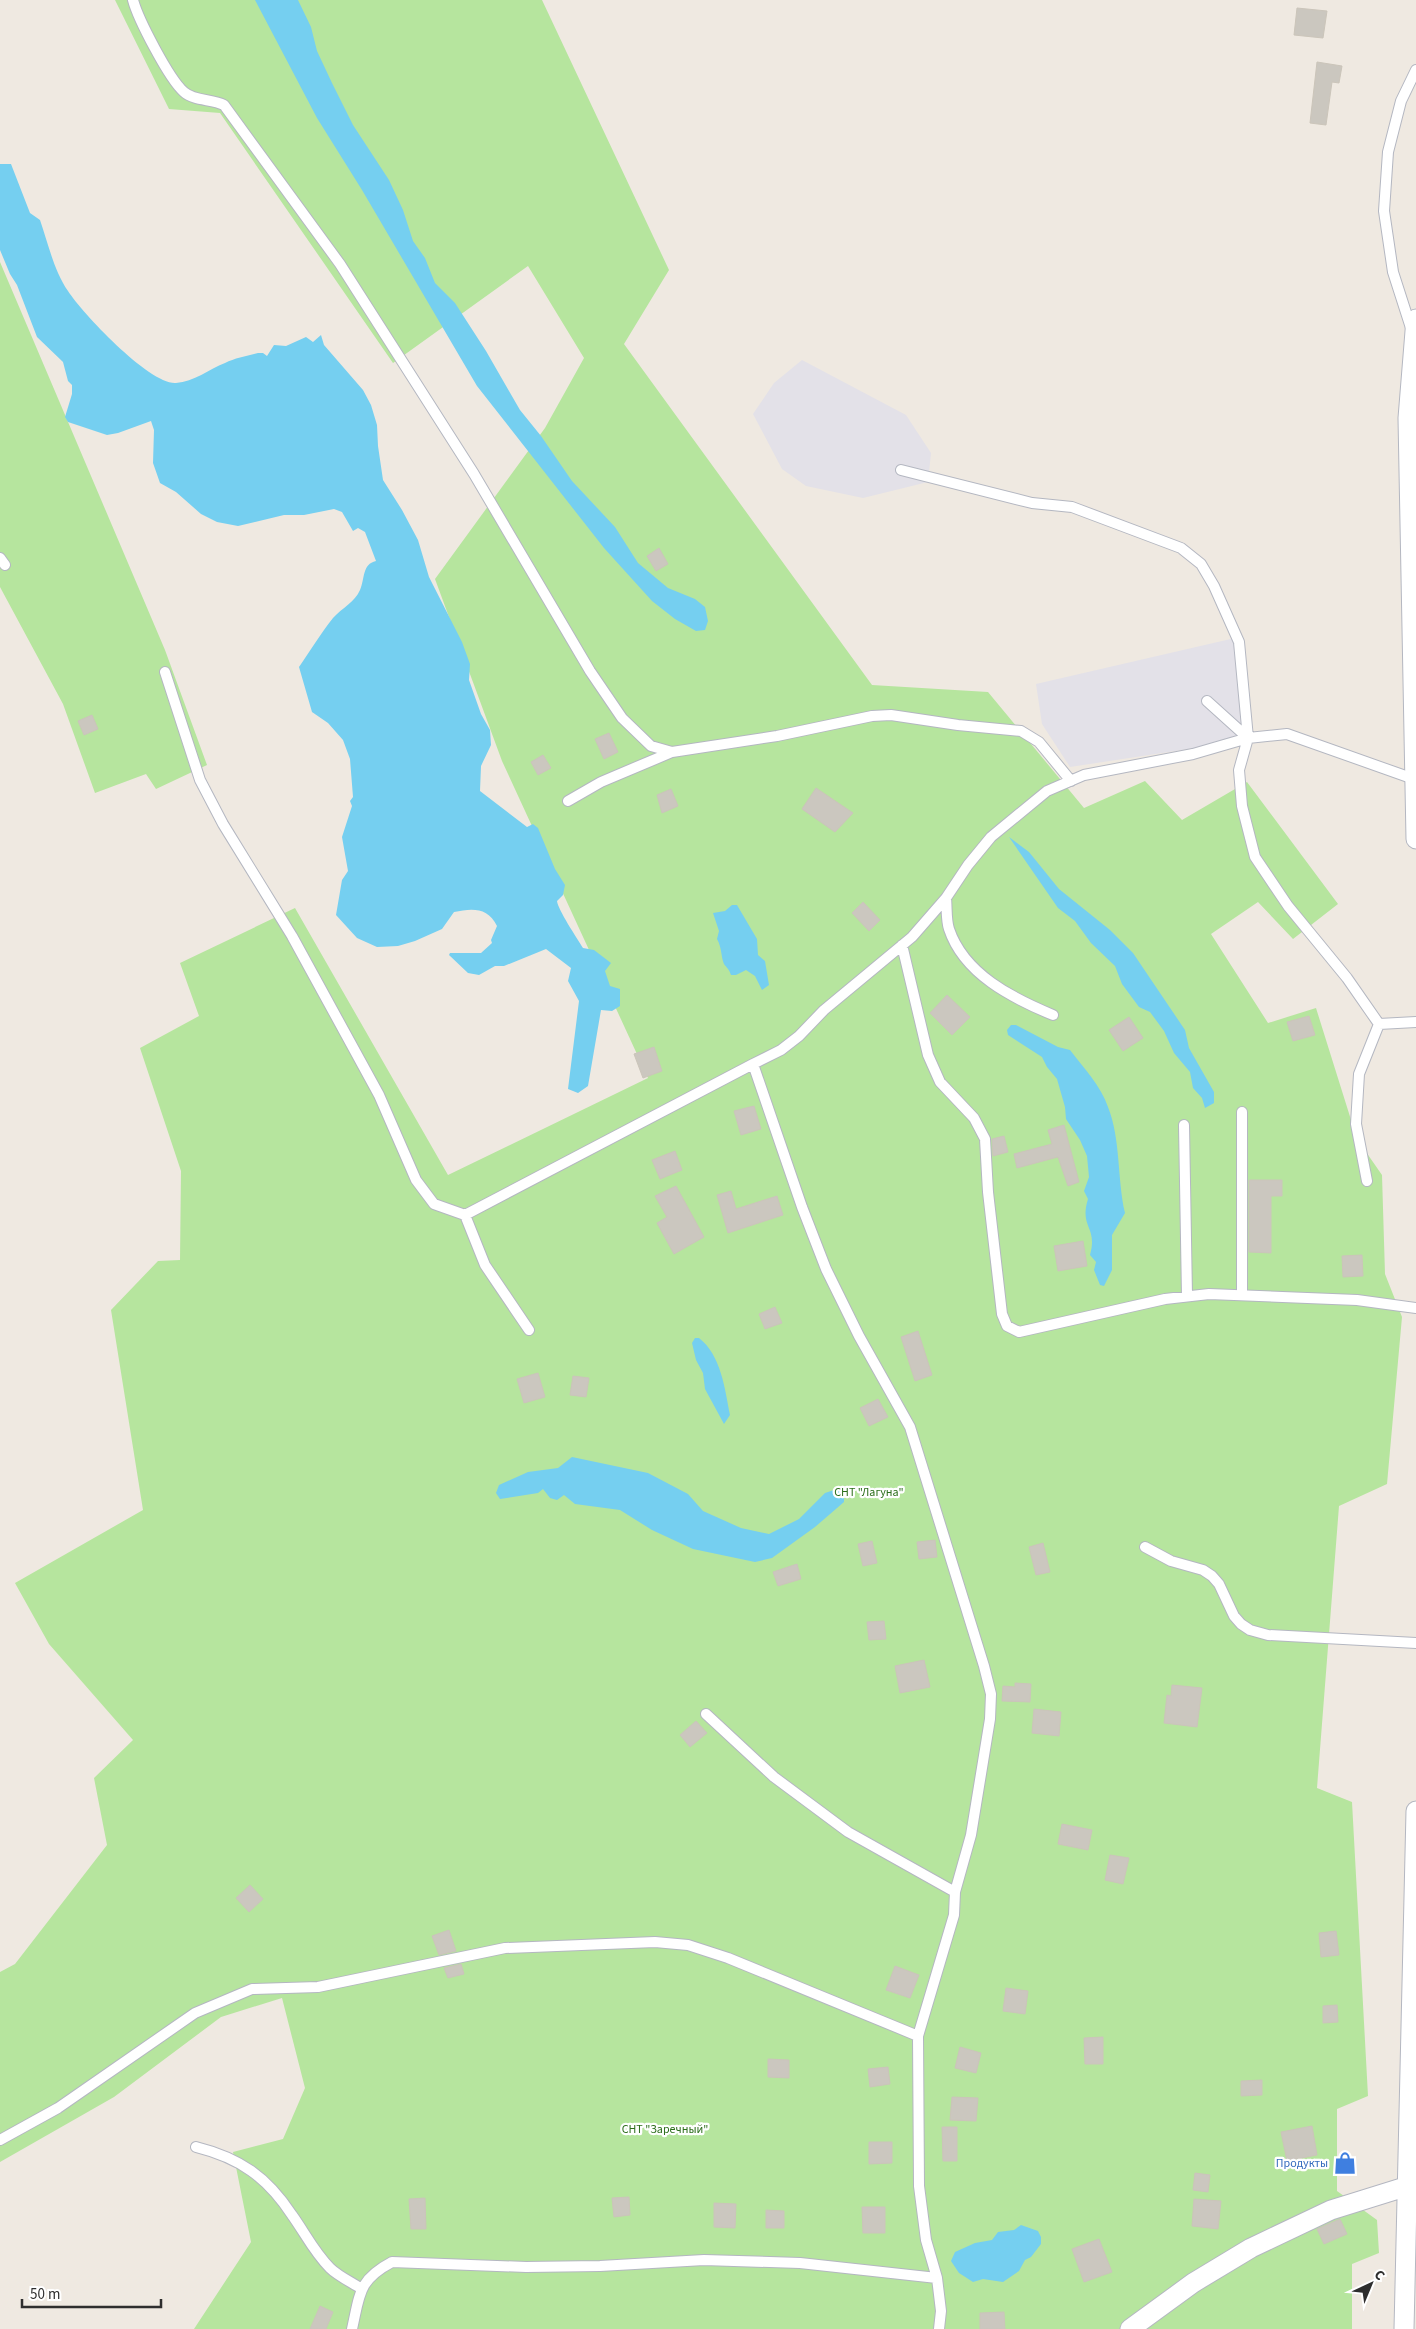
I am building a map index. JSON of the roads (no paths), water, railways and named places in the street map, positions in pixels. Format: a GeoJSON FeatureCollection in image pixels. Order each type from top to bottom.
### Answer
{"type":"FeatureCollection","features":[{"type":"Feature","properties":{"kind":"street"},"geometry":{"type":"LineString","coordinates":[[1415,327],[1408,418],[1416,839]]}},
{"type":"Feature","properties":{"kind":"street"},"geometry":{"type":"LineString","coordinates":[[1404,2329],[1416,1811]]}},
{"type":"Feature","properties":{"kind":"street"},"geometry":{"type":"LineString","coordinates":[[1130,2329],[1192,2283],[1251,2248],[1331,2210],[1408,2186]]}},
{"type":"Feature","properties":{"kind":"lane"},"geometry":{"type":"LineString","coordinates":[[133,0],[169,75],[184,93],[224,105],[340,264],[474,474],[590,671],[622,718],[651,746],[672,752]]}},
{"type":"Feature","properties":{"kind":"lane"},"geometry":{"type":"LineString","coordinates":[[1415,327],[1393,272],[1384,211],[1388,152],[1401,100],[1416,70]]}},
{"type":"Feature","properties":{"kind":"lane"},"geometry":{"type":"LineString","coordinates":[[901,470],[1032,503],[1072,507],[1181,548],[1201,564],[1214,586],[1239,642],[1248,738],[1240,770],[1242,806],[1255,857],[1288,906],[1347,978],[1379,1024]]}},
{"type":"Feature","properties":{"kind":"lane"},"geometry":{"type":"LineString","coordinates":[[165,672],[200,780],[223,824],[292,936],[379,1095],[416,1180],[434,1204],[465,1215],[781,1050],[824,1010],[912,937],[946,898],[968,865],[991,837],[1047,791],[1084,775],[1193,754],[1248,738],[1287,734],[1414,779]]}},
{"type":"Feature","properties":{"kind":"lane"},"geometry":{"type":"LineString","coordinates":[[1207,701],[1248,738]]}},
{"type":"Feature","properties":{"kind":"lane"},"geometry":{"type":"LineString","coordinates":[[568,801],[602,782],[672,752],[777,736],[872,716],[891,714],[958,726],[1021,731],[1038,742],[1071,781]]}},
{"type":"Feature","properties":{"kind":"lane"},"geometry":{"type":"LineString","coordinates":[[946,898],[948,927],[955,943],[969,964],[990,981],[1025,1003],[1053,1015]]}},
{"type":"Feature","properties":{"kind":"lane"},"geometry":{"type":"LineString","coordinates":[[902,945],[928,1055],[940,1082],[974,1118],[985,1140],[988,1192],[1002,1314],[1007,1326],[1019,1332],[1165,1298],[1187,1296],[1242,1294],[1357,1300],[1416,1308]]}},
{"type":"Feature","properties":{"kind":"lane"},"geometry":{"type":"LineString","coordinates":[[1379,1024],[1416,1022]]}},
{"type":"Feature","properties":{"kind":"lane"},"geometry":{"type":"LineString","coordinates":[[1367,1181],[1356,1124],[1359,1074],[1379,1024]]}},
{"type":"Feature","properties":{"kind":"lane"},"geometry":{"type":"LineString","coordinates":[[753,1064],[802,1207],[826,1269],[859,1336],[910,1427],[991,1694],[990,1719],[970,1835],[955,1892],[954,1915],[918,2036],[919,2186],[926,2240],[937,2278],[941,2311],[939,2329]]}},
{"type":"Feature","properties":{"kind":"lane"},"geometry":{"type":"LineString","coordinates":[[1242,1112],[1242,1294]]}},
{"type":"Feature","properties":{"kind":"lane"},"geometry":{"type":"LineString","coordinates":[[1184,1125],[1187,1296]]}},
{"type":"Feature","properties":{"kind":"lane"},"geometry":{"type":"LineString","coordinates":[[465,1215],[485,1265],[529,1330]]}},
{"type":"Feature","properties":{"kind":"lane"},"geometry":{"type":"LineString","coordinates":[[1146,1547],[1172,1561],[1204,1570],[1212,1576],[1219,1584],[1234,1616],[1250,1630],[1268,1635],[1416,1644]]}},
{"type":"Feature","properties":{"kind":"lane"},"geometry":{"type":"LineString","coordinates":[[706,1714],[774,1777],[848,1832],[955,1892]]}},
{"type":"Feature","properties":{"kind":"lane"},"geometry":{"type":"LineString","coordinates":[[0,2140],[58,2108],[194,2013],[252,1989],[318,1987],[505,1948],[655,1942],[688,1945],[728,1958],[918,2036]]}},
{"type":"Feature","properties":{"kind":"lane"},"geometry":{"type":"LineString","coordinates":[[196,2146],[223,2154],[246,2166],[269,2185],[292,2214],[316,2253],[332,2270],[362,2289]]}},
{"type":"Feature","properties":{"kind":"lane"},"geometry":{"type":"LineString","coordinates":[[352,2329],[362,2289],[374,2272],[392,2262],[591,2266],[713,2260],[800,2263],[937,2278]]}},
{"type":"Feature","properties":{"kind":"water"},"geometry":{"type":"Polygon","coordinates":[[[255,0],[298,0],[311,27],[317,51],[332,83],[353,125],[389,180],[403,210],[413,241],[425,258],[435,283],[455,303],[486,351],[520,410],[541,436],[572,481],[615,527],[638,563],[668,588],[695,599],[705,607],[708,621],[705,630],[696,631],[675,619],[652,601],[604,548],[477,386],[362,190],[317,118],[255,0]]]}},
{"type":"Feature","properties":{"kind":"water"},"geometry":{"type":"Polygon","coordinates":[[[0,164],[11,164],[30,213],[40,220],[55,266],[68,291],[101,330],[134,361],[150,373],[164,381],[183,382],[237,358],[258,353],[263,353],[267,356],[274,345],[286,346],[306,337],[313,342],[321,335],[324,345],[363,390],[371,405],[377,425],[383,480],[418,540],[429,577],[462,642],[470,664],[469,680],[481,714],[490,730],[491,745],[481,766],[480,791],[527,827],[533,824],[538,828],[555,869],[565,885],[563,895],[557,901],[561,911],[583,948],[594,950],[611,963],[605,971],[610,986],[620,989],[620,1006],[612,1011],[601,1010],[588,1086],[578,1093],[568,1089],[579,1001],[568,981],[571,968],[546,949],[504,966],[495,966],[479,975],[468,973],[449,955],[450,953],[481,953],[492,943],[491,940],[497,926],[489,915],[484,912],[467,910],[454,912],[442,929],[398,946],[377,947],[357,938],[336,915],[342,880],[348,871],[342,837],[352,806],[350,801],[353,797],[350,759],[343,740],[328,723],[312,712],[299,667],[333,618],[358,594],[368,565],[376,561],[365,532],[358,528],[353,531],[342,512],[334,509],[304,515],[284,515],[238,526],[217,522],[201,514],[176,492],[160,483],[153,463],[154,430],[151,421],[107,435],[68,422],[65,417],[72,394],[72,385],[68,381],[63,362],[37,337],[17,285],[0,250],[0,164]]]}},
{"type":"Feature","properties":{"kind":"water"},"geometry":{"type":"Polygon","coordinates":[[[1009,837],[1029,852],[1059,889],[1110,930],[1133,953],[1185,1030],[1189,1048],[1214,1092],[1214,1103],[1205,1108],[1202,1098],[1193,1088],[1190,1072],[1174,1053],[1164,1031],[1150,1012],[1139,1007],[1122,984],[1115,966],[1091,943],[1075,921],[1058,908],[1009,837]]]}},
{"type":"Feature","properties":{"kind":"water"},"geometry":{"type":"Polygon","coordinates":[[[732,905],[737,905],[757,939],[758,955],[765,961],[769,985],[762,990],[755,976],[746,970],[736,975],[731,975],[724,964],[717,939],[719,931],[713,913],[725,911],[732,905]]]}},
{"type":"Feature","properties":{"kind":"water"},"geometry":{"type":"Polygon","coordinates":[[[1011,1025],[1016,1025],[1058,1047],[1070,1050],[1096,1084],[1108,1107],[1115,1133],[1125,1213],[1112,1235],[1112,1270],[1104,1286],[1100,1285],[1094,1270],[1096,1262],[1090,1255],[1092,1238],[1086,1216],[1088,1199],[1084,1191],[1089,1177],[1087,1156],[1080,1140],[1066,1119],[1065,1107],[1057,1079],[1047,1067],[1042,1057],[1008,1035],[1007,1030],[1011,1025]]]}},
{"type":"Feature","properties":{"kind":"water"},"geometry":{"type":"Polygon","coordinates":[[[695,1338],[699,1338],[706,1345],[721,1373],[730,1415],[724,1424],[705,1389],[703,1373],[696,1360],[692,1343],[695,1338]]]}},
{"type":"Feature","properties":{"kind":"water"},"geometry":{"type":"Polygon","coordinates":[[[572,1457],[648,1473],[688,1494],[703,1511],[741,1528],[769,1534],[799,1519],[825,1493],[837,1489],[844,1494],[844,1502],[815,1527],[772,1558],[755,1562],[693,1549],[652,1530],[620,1510],[575,1504],[564,1495],[557,1500],[550,1498],[543,1489],[538,1493],[500,1499],[496,1493],[499,1485],[528,1472],[558,1468],[572,1457]]]}},
{"type":"Feature","properties":{"kind":"water"},"geometry":{"type":"Polygon","coordinates":[[[1021,2225],[1038,2231],[1041,2237],[1041,2244],[1031,2257],[1025,2260],[1019,2271],[1003,2282],[983,2279],[973,2282],[959,2273],[951,2261],[955,2252],[975,2243],[992,2240],[998,2232],[1014,2230],[1021,2225]]]}},
{"type":"Feature","properties":{"kind":"place","name":"Продукты"},"geometry":{"type":"Point","coordinates":[1345,2163]}},
{"type":"Feature","properties":{"kind":"park label","name":"СНТ \"Лагуна\""},"geometry":{"type":"Point","coordinates":[869,1492]}},
{"type":"Feature","properties":{"kind":"park label","name":"СНТ \"Заречный\""},"geometry":{"type":"Point","coordinates":[665,2129]}}]}
